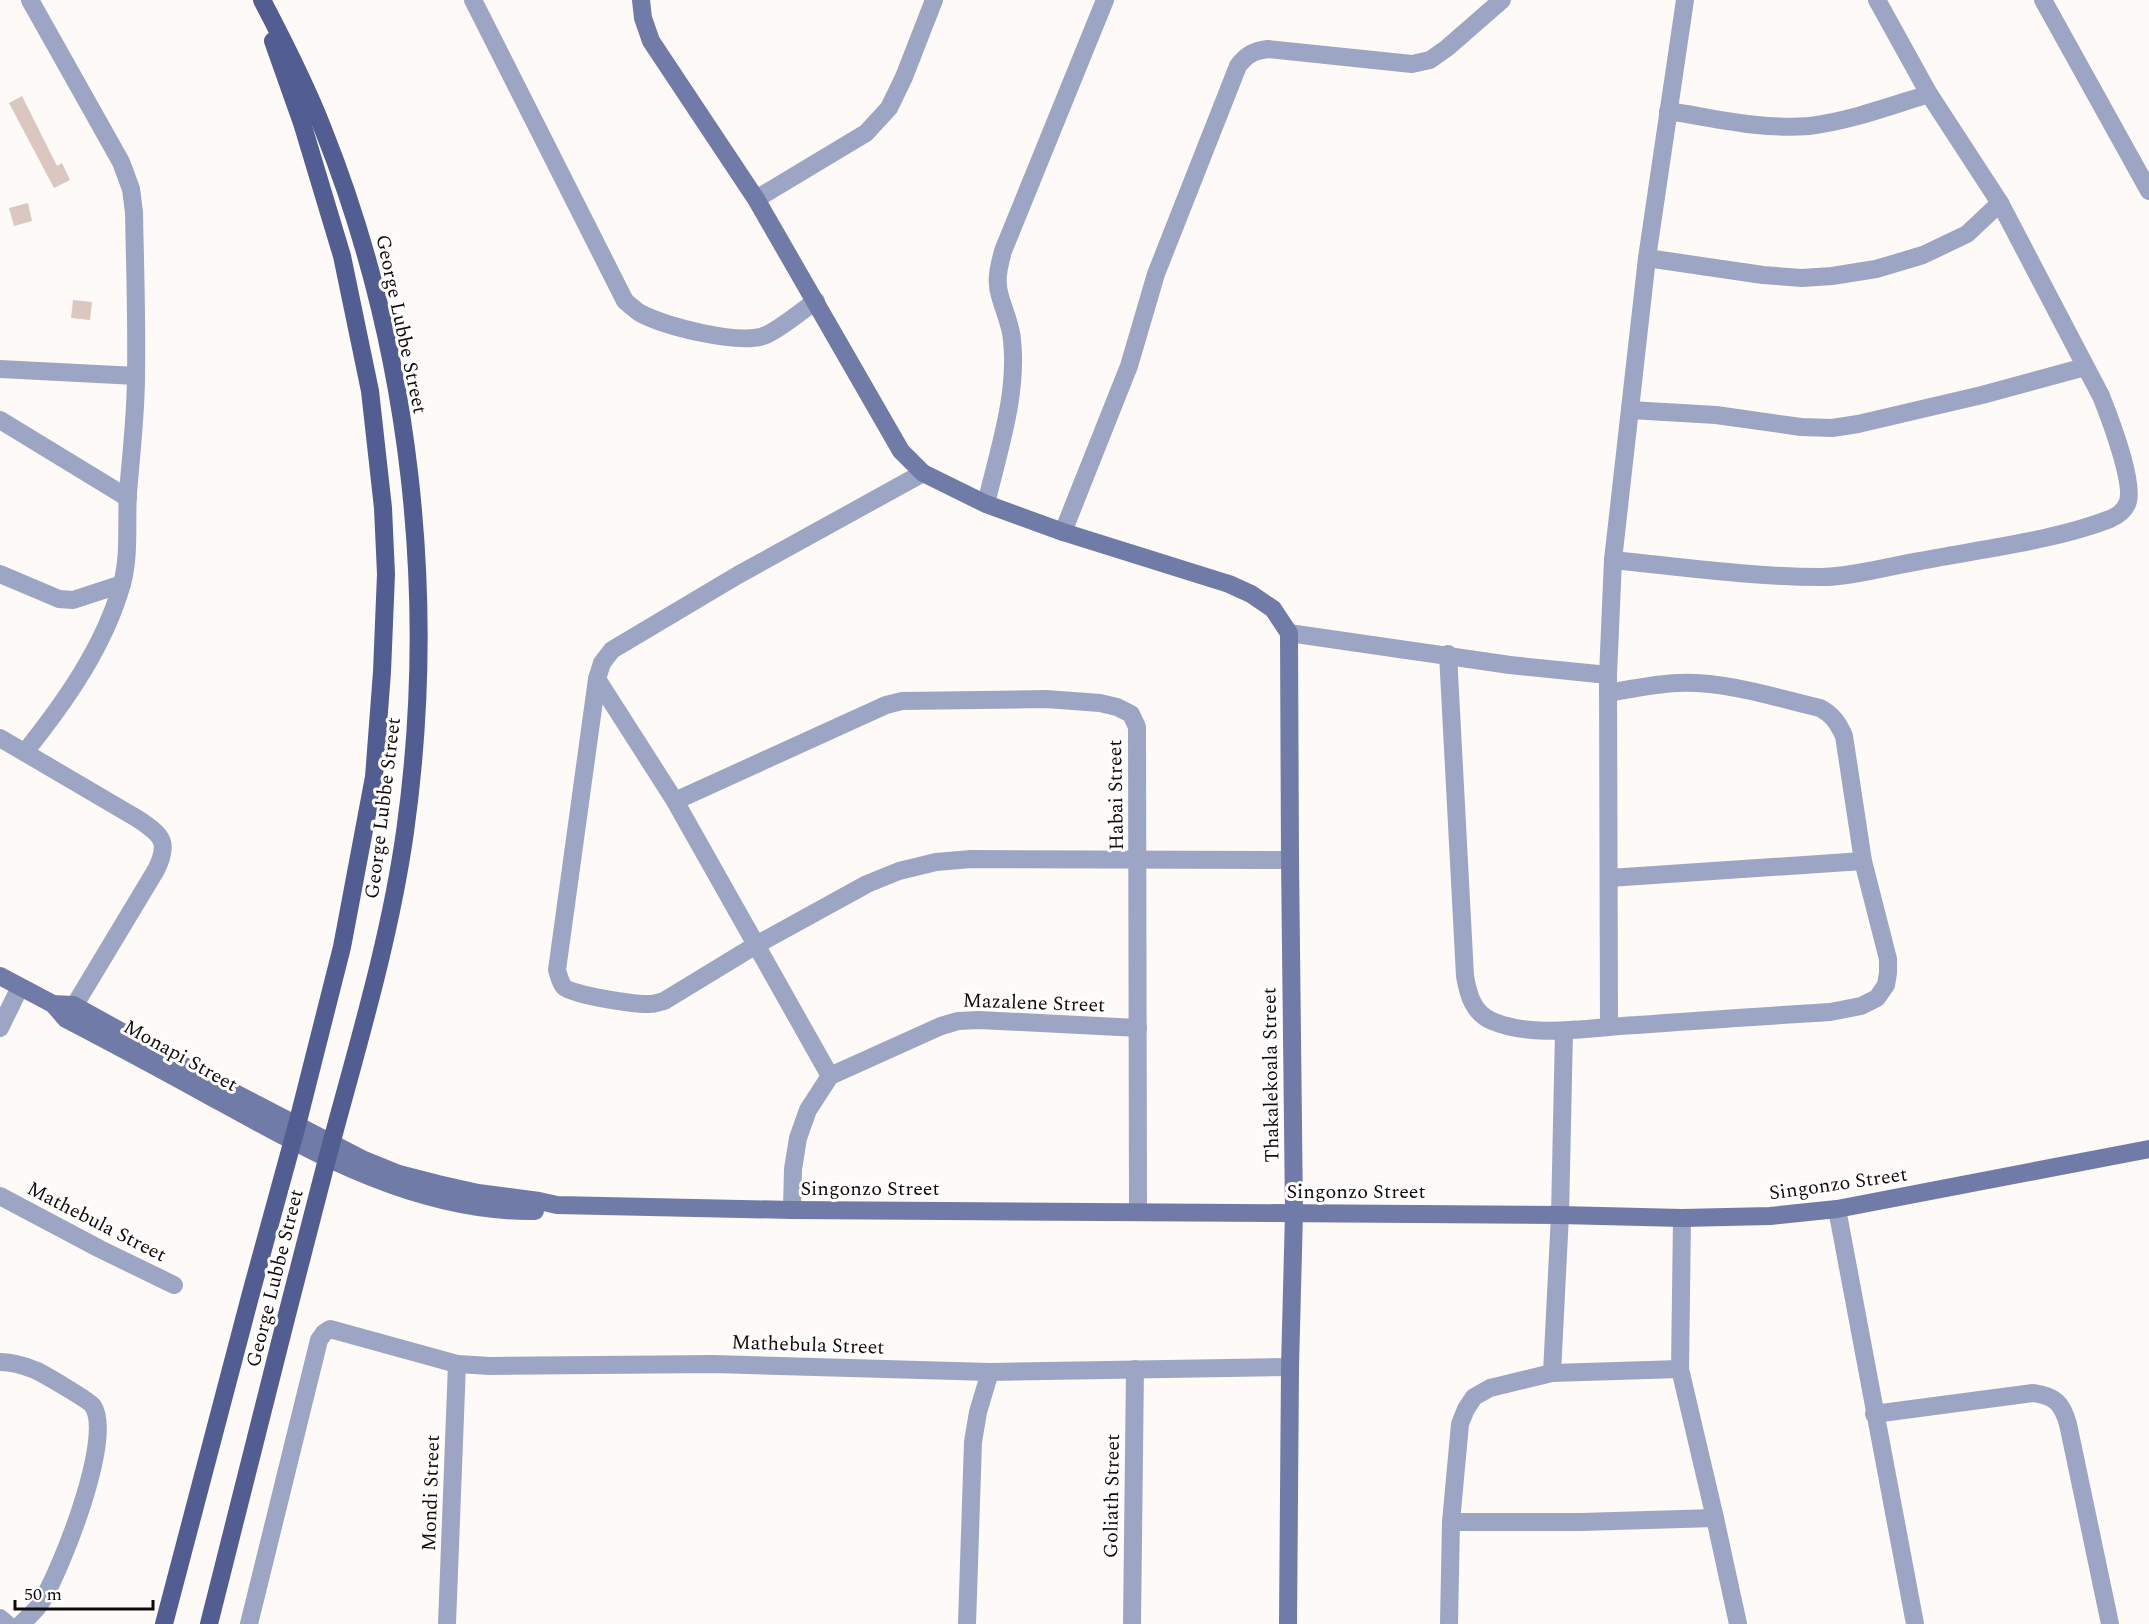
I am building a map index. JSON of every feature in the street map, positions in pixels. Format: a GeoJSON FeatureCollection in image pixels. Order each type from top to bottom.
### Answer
{"type":"FeatureCollection","features":[{"type":"Feature","properties":{"kind":"main road","name":"George Lubbe Street"},"geometry":{"type":"LineString","coordinates":[[164,1624],[295,1133],[342,947],[374,777],[382,672],[386,574],[383,508],[370,390],[342,256],[302,123],[260,0]]}},
{"type":"Feature","properties":{"kind":"main road","name":"George Lubbe Street"},"geometry":{"type":"LineString","coordinates":[[209,1624],[389,926],[405,831],[417,711],[417,554],[408,464],[396,386],[374,283],[353,213],[323,129],[294,61],[260,0]]}},
{"type":"Feature","properties":{"kind":"street"},"geometry":{"type":"LineString","coordinates":[[25,752],[59,709],[84,670],[111,617],[122,584],[127,563],[128,498],[136,376],[134,212],[131,189],[121,162],[30,0]]}},
{"type":"Feature","properties":{"kind":"street"},"geometry":{"type":"LineString","coordinates":[[473,0],[625,301],[654,319],[726,339],[748,340],[766,335],[816,301]]}},
{"type":"Feature","properties":{"kind":"street"},"geometry":{"type":"LineString","coordinates":[[641,0],[643,18],[651,41],[756,199],[901,450],[923,473],[986,504],[1063,532],[1229,584],[1251,594],[1274,609],[1289,633],[1448,654],[1608,684],[1695,683],[1751,692],[1820,708],[1830,714],[1838,722],[1844,736],[1863,861],[1888,959],[1886,985],[1877,998],[1861,1006],[1830,1012],[1564,1031],[1512,1027],[1490,1020],[1476,1010],[1468,996],[1464,976],[1448,654]]}},
{"type":"Feature","properties":{"kind":"street"},"geometry":{"type":"LineString","coordinates":[[756,199],[866,133],[889,108],[904,77],[934,0]]}},
{"type":"Feature","properties":{"kind":"street"},"geometry":{"type":"LineString","coordinates":[[986,504],[1006,415],[1011,378],[1012,340],[999,295],[1000,262],[1105,0]]}},
{"type":"Feature","properties":{"kind":"street"},"geometry":{"type":"LineString","coordinates":[[1063,532],[1129,366],[1156,274],[1238,66],[1245,57],[1253,51],[1268,49],[1412,64],[1430,60],[1447,48],[1502,0]]}},
{"type":"Feature","properties":{"kind":"street"},"geometry":{"type":"LineString","coordinates":[[1610,1026],[1608,684],[1613,560],[1647,258],[1685,0]]}},
{"type":"Feature","properties":{"kind":"street"},"geometry":{"type":"LineString","coordinates":[[1613,560],[1778,576],[1825,577],[2043,538],[2112,518],[2122,512],[2127,505],[2128,486],[2113,425],[2101,396],[2000,202],[1929,94],[1877,0]]}},
{"type":"Feature","properties":{"kind":"street"},"geometry":{"type":"LineString","coordinates":[[2043,0],[2149,191]]}},
{"type":"Feature","properties":{"kind":"street"},"geometry":{"type":"LineString","coordinates":[[1668,111],[1772,127],[1809,126],[1848,118],[1929,94]]}},
{"type":"Feature","properties":{"kind":"street"},"geometry":{"type":"LineString","coordinates":[[1647,258],[1763,275],[1802,278],[1832,276],[1876,269],[1923,255],[1967,234],[2000,202]]}},
{"type":"Feature","properties":{"kind":"street"},"geometry":{"type":"LineString","coordinates":[[1630,410],[1716,415],[1832,428],[1959,400],[2085,367]]}},
{"type":"Feature","properties":{"kind":"street"},"geometry":{"type":"LineString","coordinates":[[0,369],[136,376]]}},
{"type":"Feature","properties":{"kind":"street"},"geometry":{"type":"LineString","coordinates":[[0,420],[128,498]]}},
{"type":"Feature","properties":{"kind":"street"},"geometry":{"type":"LineString","coordinates":[[923,473],[738,575],[612,650],[602,663],[597,679],[557,970],[565,989],[580,994],[652,1004],[664,1000],[756,945],[867,884],[899,871],[936,862],[970,859],[1290,860]]}},
{"type":"Feature","properties":{"kind":"street"},"geometry":{"type":"LineString","coordinates":[[0,574],[51,596],[73,600],[122,584]]}},
{"type":"Feature","properties":{"kind":"street","name":"Thakalekoala Street"},"geometry":{"type":"LineString","coordinates":[[1288,1624],[1294,1213],[1289,633]]}},
{"type":"Feature","properties":{"kind":"street"},"geometry":{"type":"LineString","coordinates":[[597,679],[675,801],[830,1076],[808,1110],[798,1138],[793,1169],[792,1210]]}},
{"type":"Feature","properties":{"kind":"street","name":"Habai Street"},"geometry":{"type":"LineString","coordinates":[[675,801],[886,705],[903,701],[1046,699],[1100,703],[1117,706],[1131,714],[1137,727],[1137,1212]]}},
{"type":"Feature","properties":{"kind":"street"},"geometry":{"type":"LineString","coordinates":[[0,738],[156,831],[164,843],[164,855],[156,870],[70,1012]]}},
{"type":"Feature","properties":{"kind":"street"},"geometry":{"type":"LineString","coordinates":[[1609,878],[1863,861]]}},
{"type":"Feature","properties":{"kind":"street","name":"Monapi Street"},"geometry":{"type":"LineString","coordinates":[[0,976],[52,1004],[202,1076],[295,1133]]}},
{"type":"Feature","properties":{"kind":"street"},"geometry":{"type":"LineString","coordinates":[[0,1028],[20,987]]}},
{"type":"Feature","properties":{"kind":"street","name":"Mazalene Street"},"geometry":{"type":"LineString","coordinates":[[830,1076],[940,1026],[958,1021],[979,1020],[1138,1028]]}},
{"type":"Feature","properties":{"kind":"street"},"geometry":{"type":"LineString","coordinates":[[1552,1373],[1560,1215],[1564,1031]]}},
{"type":"Feature","properties":{"kind":"street","name":"Singonzo Street"},"geometry":{"type":"LineString","coordinates":[[295,1133],[330,1150],[362,1159],[399,1174],[468,1191],[539,1201],[557,1206],[1682,1218],[1770,1216],[1838,1209],[2149,1149]]}},
{"type":"Feature","properties":{"kind":"street","name":"Mathebula Street"},"geometry":{"type":"LineString","coordinates":[[0,1196],[174,1285]]}},
{"type":"Feature","properties":{"kind":"street"},"geometry":{"type":"LineString","coordinates":[[1838,1209],[1874,1414],[1915,1624]]}},
{"type":"Feature","properties":{"kind":"street"},"geometry":{"type":"LineString","coordinates":[[1682,1218],[1680,1370],[1738,1624]]}},
{"type":"Feature","properties":{"kind":"street","name":"Mathebula Street"},"geometry":{"type":"LineString","coordinates":[[249,1624],[319,1340],[330,1329],[457,1364],[502,1366],[714,1364],[990,1372],[1290,1367]]}},
{"type":"Feature","properties":{"kind":"street"},"geometry":{"type":"LineString","coordinates":[[0,1362],[36,1371],[93,1405],[98,1419],[98,1441],[92,1474],[57,1573],[41,1604],[21,1624]]}},
{"type":"Feature","properties":{"kind":"street","name":"Mondi Street"},"geometry":{"type":"LineString","coordinates":[[447,1624],[457,1364]]}},
{"type":"Feature","properties":{"kind":"street","name":"Goliath Street"},"geometry":{"type":"LineString","coordinates":[[1132,1624],[1135,1369]]}},
{"type":"Feature","properties":{"kind":"street"},"geometry":{"type":"LineString","coordinates":[[1449,1624],[1451,1522],[1460,1424],[1474,1397],[1490,1388],[1552,1373],[1680,1370]]}},
{"type":"Feature","properties":{"kind":"street"},"geometry":{"type":"LineString","coordinates":[[967,1624],[974,1442],[978,1412],[990,1372]]}},
{"type":"Feature","properties":{"kind":"street"},"geometry":{"type":"LineString","coordinates":[[1874,1414],[2032,1393],[2056,1401],[2064,1409],[2068,1424],[2110,1624]]}},
{"type":"Feature","properties":{"kind":"street"},"geometry":{"type":"LineString","coordinates":[[1451,1522],[1581,1522],[1715,1518]]}},
{"type":"Feature","properties":{"kind":"street"},"geometry":{"type":"LineString","coordinates":[[0,1618],[7,1624]]}},
{"type":"Feature","properties":{"kind":"building"},"geometry":{"type":"Polygon","coordinates":[[[22,96],[57,166],[62,163],[70,180],[54,188],[9,103],[22,96]]]}},
{"type":"Feature","properties":{"kind":"building"},"geometry":{"type":"Polygon","coordinates":[[[28,203],[32,221],[14,226],[9,208],[28,203]]]}},
{"type":"Feature","properties":{"kind":"building"},"geometry":{"type":"Polygon","coordinates":[[[73,300],[92,302],[90,320],[71,318],[73,300]]]}}]}
